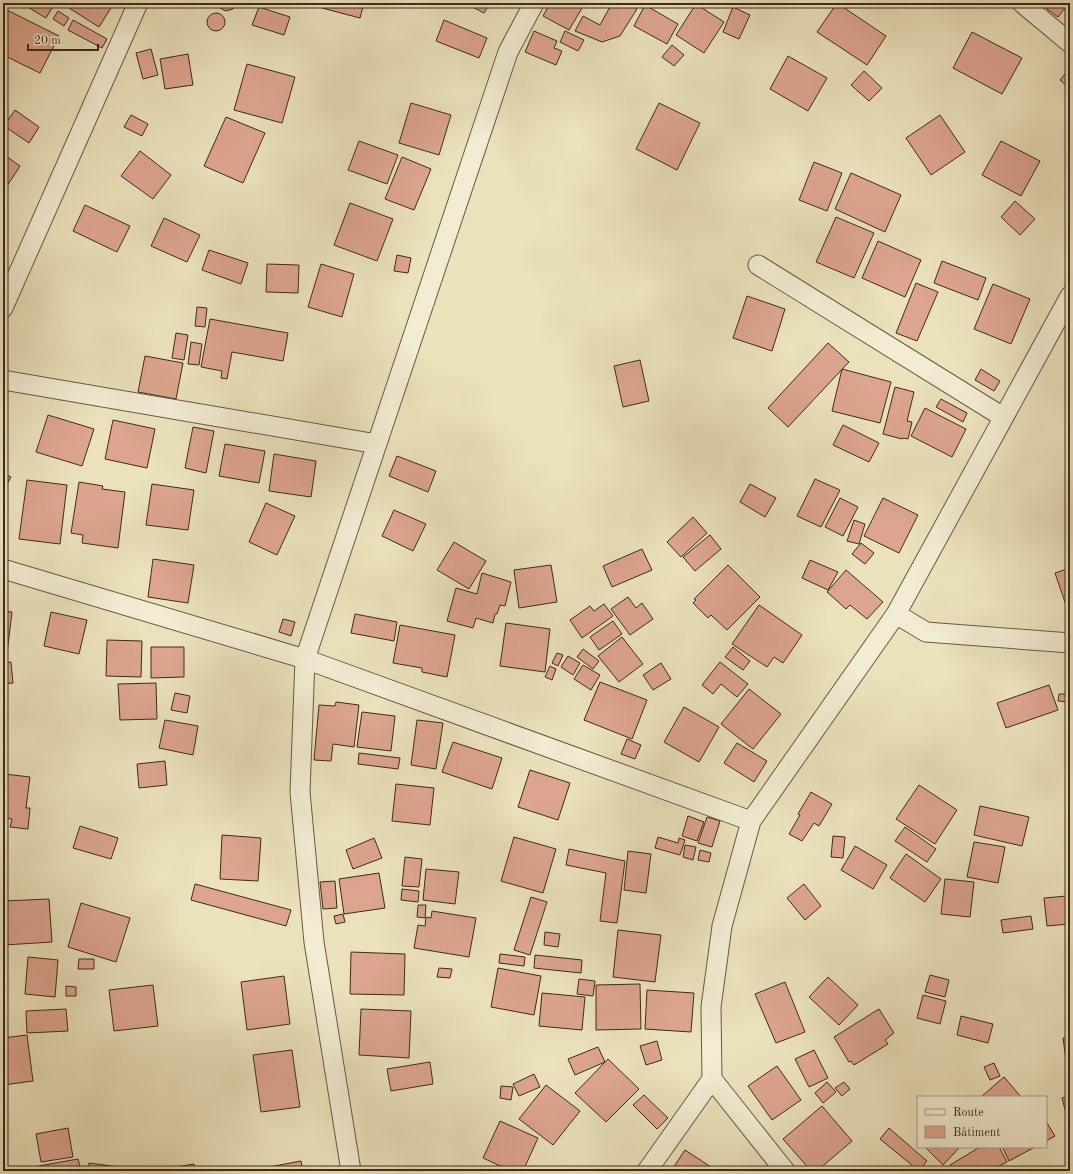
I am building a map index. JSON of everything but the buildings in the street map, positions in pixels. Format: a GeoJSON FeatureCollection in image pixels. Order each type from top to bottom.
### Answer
{"type":"FeatureCollection","features":[{"type":"Feature","properties":{"kind":"street"},"geometry":{"type":"LineString","coordinates":[[3,308],[138,3]]}},
{"type":"Feature","properties":{"kind":"street"},"geometry":{"type":"LineString","coordinates":[[351,1171],[314,942],[300,792],[305,659],[508,52],[534,3]]}},
{"type":"Feature","properties":{"kind":"street"},"geometry":{"type":"LineString","coordinates":[[1022,3],[1070,43]]}},
{"type":"Feature","properties":{"kind":"street"},"geometry":{"type":"LineString","coordinates":[[758,265],[1003,417]]}},
{"type":"Feature","properties":{"kind":"street"},"geometry":{"type":"LineString","coordinates":[[647,1171],[712,1079],[710,1007],[722,926],[751,821],[896,614],[1070,296]]}},
{"type":"Feature","properties":{"kind":"street"},"geometry":{"type":"LineString","coordinates":[[3,380],[377,444]]}},
{"type":"Feature","properties":{"kind":"street"},"geometry":{"type":"LineString","coordinates":[[3,569],[305,659],[751,821]]}},
{"type":"Feature","properties":{"kind":"street"},"geometry":{"type":"LineString","coordinates":[[896,614],[926,632],[1070,643]]}},
{"type":"Feature","properties":{"kind":"street"},"geometry":{"type":"LineString","coordinates":[[712,1079],[785,1171]]}}]}
